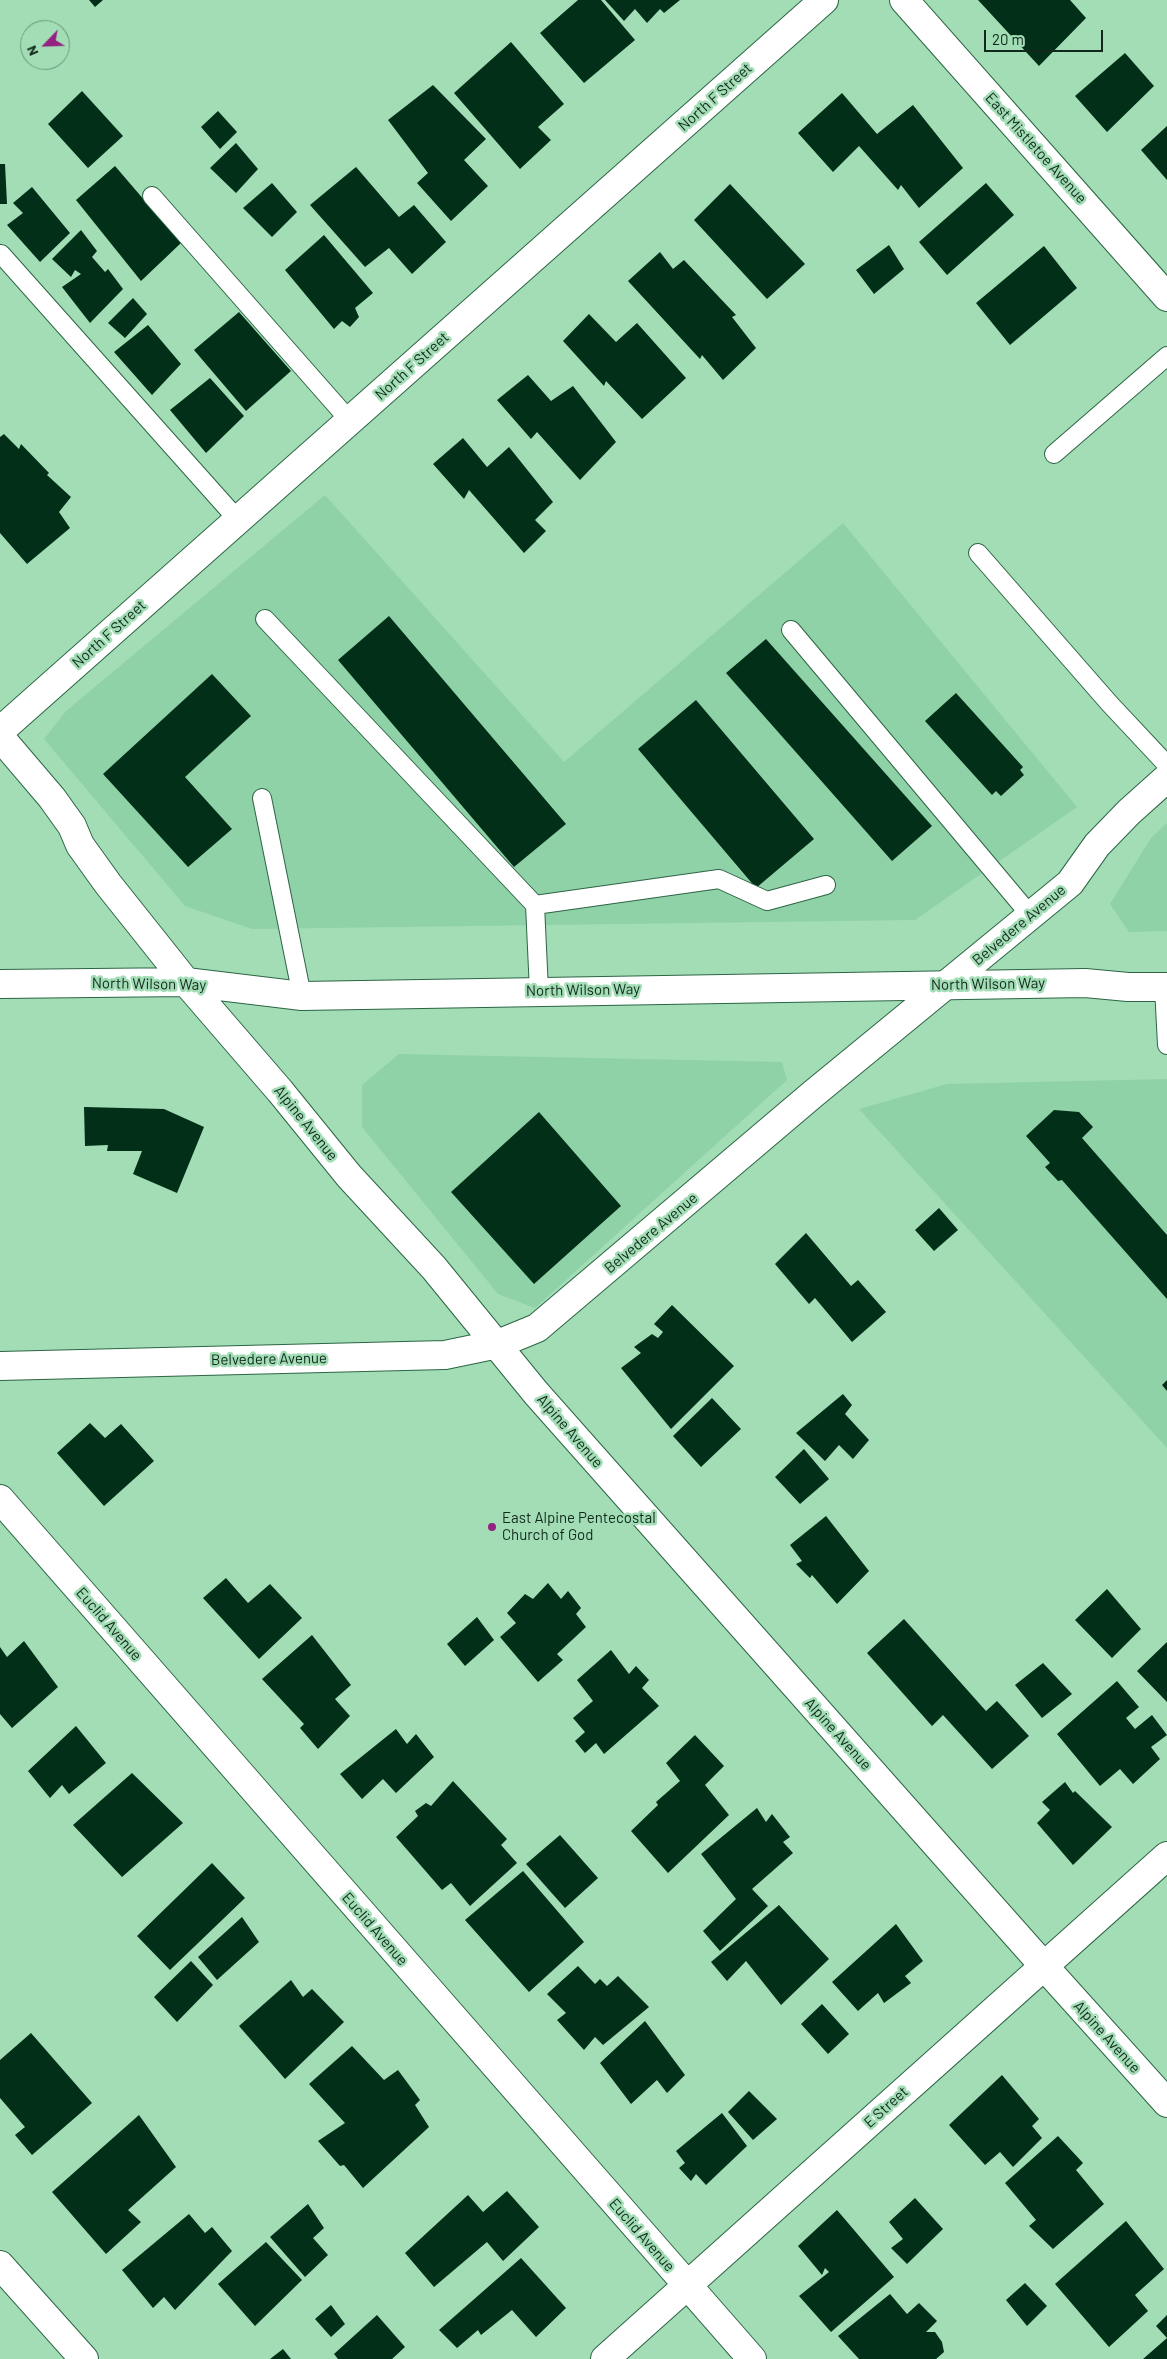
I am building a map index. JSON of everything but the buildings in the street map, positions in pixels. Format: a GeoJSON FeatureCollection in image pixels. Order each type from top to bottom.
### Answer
{"type":"FeatureCollection","features":[{"type":"Feature","properties":{"kind":"street","name":"North F Street"},"geometry":{"type":"LineString","coordinates":[[0,731],[824,0]]}},
{"type":"Feature","properties":{"kind":"street","name":"East Mistletoe Avenue"},"geometry":{"type":"LineString","coordinates":[[904,0],[1167,297]]}},
{"type":"Feature","properties":{"kind":"street","name":"Alpine Avenue"},"geometry":{"type":"LineString","coordinates":[[0,737],[52,798],[72,826],[80,845],[108,884],[186,982],[280,1091],[349,1176],[434,1268],[542,1400],[1167,2103]]}},
{"type":"Feature","properties":{"kind":"street","name":"Belvedere Avenue"},"geometry":{"type":"LineString","coordinates":[[0,1366],[445,1355],[498,1344],[537,1328],[813,1094],[1070,883],[1097,846],[1129,812],[1167,778]]}},
{"type":"Feature","properties":{"kind":"street","name":"North Wilson Way"},"geometry":{"type":"LineString","coordinates":[[0,984],[186,982],[302,996],[1085,983],[1128,987],[1166,986]]}},
{"type":"Feature","properties":{"kind":"street","name":"Euclid Avenue"},"geometry":{"type":"LineString","coordinates":[[0,1499],[686,2286],[752,2359]]}},
{"type":"Feature","properties":{"kind":"street","name":"E Street"},"geometry":{"type":"LineString","coordinates":[[605,2359],[1167,1856]]}},
{"type":"Feature","properties":{"kind":"street"},"geometry":{"type":"LineString","coordinates":[[0,2265],[84,2359]]}},
{"type":"Feature","properties":{"kind":"lane"},"geometry":{"type":"LineString","coordinates":[[152,196],[350,421]]}},
{"type":"Feature","properties":{"kind":"lane"},"geometry":{"type":"LineString","coordinates":[[1,254],[238,520]]}},
{"type":"Feature","properties":{"kind":"lane"},"geometry":{"type":"LineString","coordinates":[[1054,454],[1167,356]]}},
{"type":"Feature","properties":{"kind":"lane"},"geometry":{"type":"LineString","coordinates":[[978,553],[1109,703],[1167,765]]}},
{"type":"Feature","properties":{"kind":"lane"},"geometry":{"type":"LineString","coordinates":[[265,619],[535,905],[539,991]]}},
{"type":"Feature","properties":{"kind":"lane"},"geometry":{"type":"LineString","coordinates":[[791,630],[1031,916]]}},
{"type":"Feature","properties":{"kind":"lane"},"geometry":{"type":"LineString","coordinates":[[262,798],[302,996]]}},
{"type":"Feature","properties":{"kind":"lane"},"geometry":{"type":"LineString","coordinates":[[535,905],[719,879],[768,901],[826,885]]}},
{"type":"Feature","properties":{"kind":"lane"},"geometry":{"type":"LineString","coordinates":[[1166,986],[1167,1045]]}},
{"type":"Feature","properties":{"kind":"shaded area"},"geometry":{"type":"Polygon","coordinates":[[[325,495],[564,762],[843,523],[1077,807],[915,920],[252,929],[185,906],[44,739],[66,711],[325,495]]]}},
{"type":"Feature","properties":{"kind":"shaded area"},"geometry":{"type":"Polygon","coordinates":[[[1167,823],[1167,931],[1129,932],[1110,904],[1151,838],[1167,823]]]}},
{"type":"Feature","properties":{"kind":"shaded area"},"geometry":{"type":"Polygon","coordinates":[[[399,1054],[782,1062],[787,1080],[535,1308],[498,1294],[362,1127],[362,1085],[399,1054]]]}},
{"type":"Feature","properties":{"kind":"shaded area"},"geometry":{"type":"Polygon","coordinates":[[[1167,1079],[1167,1448],[859,1109],[947,1084],[1167,1079]]]}},
{"type":"Feature","properties":{"kind":"place","name":"East Alpine Pentecostal Church of God"},"geometry":{"type":"Point","coordinates":[492,1527]}}]}
